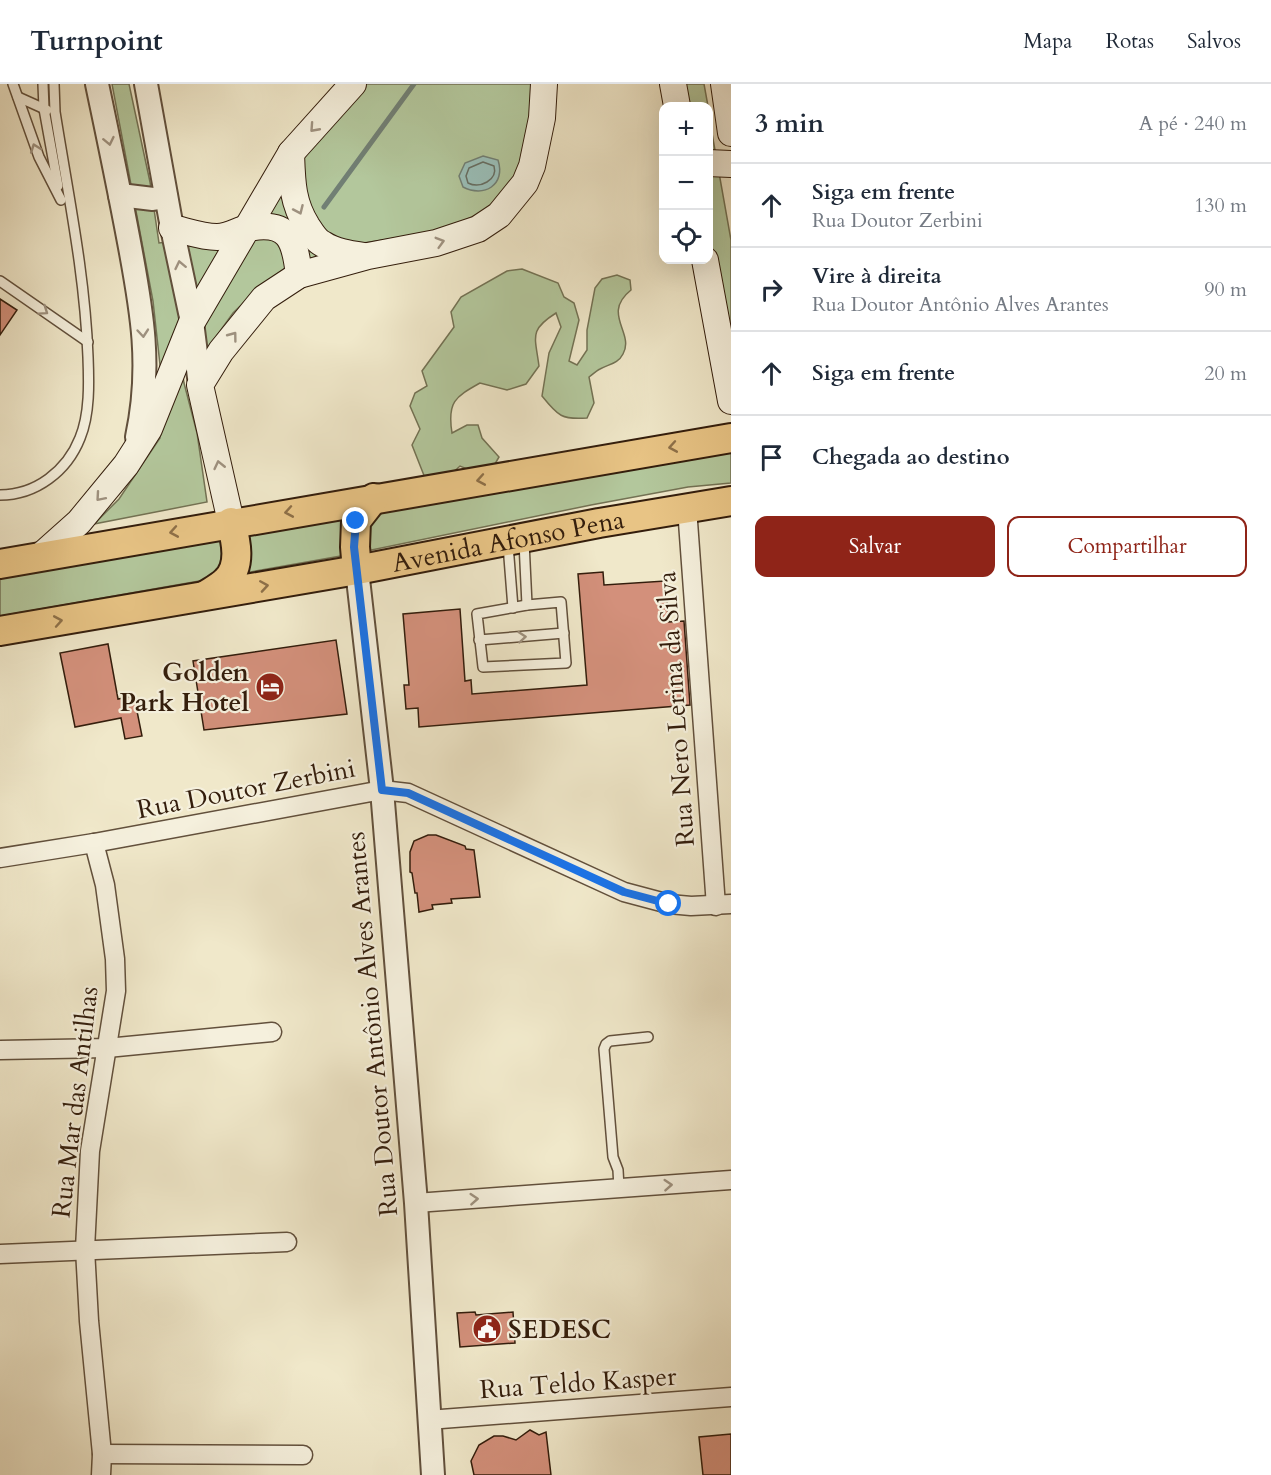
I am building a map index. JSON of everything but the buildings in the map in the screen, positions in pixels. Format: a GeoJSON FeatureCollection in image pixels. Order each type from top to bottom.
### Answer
{"type":"FeatureCollection","features":[{"type":"Feature","properties":{"kind":"main road"},"geometry":{"type":"LineString","coordinates":[[42,555],[79,522],[120,474],[149,429],[192,322],[291,153],[353,84]]}},
{"type":"Feature","properties":{"kind":"main road"},"geometry":{"type":"LineString","coordinates":[[206,595],[227,580],[236,561],[236,539],[200,385],[221,351],[264,298],[299,275],[368,256],[436,243],[478,229],[499,215],[525,183],[529,174],[542,118],[544,84]]}},
{"type":"Feature","properties":{"kind":"main road"},"geometry":{"type":"LineString","coordinates":[[673,84],[676,102]]}},
{"type":"Feature","properties":{"kind":"main road"},"geometry":{"type":"LineString","coordinates":[[724,84],[731,133]]}},
{"type":"Feature","properties":{"kind":"main road"},"geometry":{"type":"LineString","coordinates":[[291,153],[294,197],[300,215],[311,232],[321,244],[343,253],[368,256]]}},
{"type":"Feature","properties":{"kind":"main road"},"geometry":{"type":"LineString","coordinates":[[713,163],[731,164]]}},
{"type":"Feature","properties":{"kind":"main road"},"geometry":{"type":"LineString","coordinates":[[172,228],[218,237],[231,235],[247,228],[272,227],[292,239],[296,248],[299,275]]}},
{"type":"Feature","properties":{"kind":"main road"},"geometry":{"type":"LineString","coordinates":[[706,264],[731,401]]}},
{"type":"Feature","properties":{"kind":"main road"},"geometry":{"type":"LineString","coordinates":[[3,566],[42,555],[731,438]]}},
{"type":"Feature","properties":{"kind":"main road"},"geometry":{"type":"LineString","coordinates":[[357,570],[354,547],[356,521],[374,498]]}},
{"type":"Feature","properties":{"kind":"main road","name":"Avenida Afonso Pena"},"geometry":{"type":"LineString","coordinates":[[0,631],[357,570],[731,501]]}},
{"type":"Feature","properties":{"kind":"street"},"geometry":{"type":"LineString","coordinates":[[97,84],[140,301],[146,364],[143,410],[135,450]]}},
{"type":"Feature","properties":{"kind":"street"},"geometry":{"type":"LineString","coordinates":[[146,84],[166,197],[192,322],[200,385]]}},
{"type":"Feature","properties":{"kind":"street"},"geometry":{"type":"LineString","coordinates":[[120,195],[153,199],[166,197]]}},
{"type":"Feature","properties":{"kind":"street","name":"Rua Nero Lerina da Silva"},"geometry":{"type":"LineString","coordinates":[[687,508],[724,905]]}},
{"type":"Feature","properties":{"kind":"street","name":"Rua Doutor Antônio Alves Arantes"},"geometry":{"type":"LineString","coordinates":[[357,570],[382,790],[416,1203],[433,1475]]}},
{"type":"Feature","properties":{"kind":"street","name":"Rua Doutor Zerbini"},"geometry":{"type":"LineString","coordinates":[[0,858],[382,790],[408,793],[624,892],[669,904],[724,905]]}},
{"type":"Feature","properties":{"kind":"street","name":"Rua Mar das Antilhas"},"geometry":{"type":"LineString","coordinates":[[94,843],[105,885],[115,959],[116,991],[90,1151],[85,1249],[89,1321],[102,1454],[101,1475]]}},
{"type":"Feature","properties":{"kind":"street"},"geometry":{"type":"LineString","coordinates":[[0,1050],[107,1048],[272,1032]]}},
{"type":"Feature","properties":{"kind":"street"},"geometry":{"type":"LineString","coordinates":[[416,1203],[731,1180]]}},
{"type":"Feature","properties":{"kind":"street"},"geometry":{"type":"LineString","coordinates":[[0,1254],[287,1242]]}},
{"type":"Feature","properties":{"kind":"street","name":"Rua Teldo Kasper"},"geometry":{"type":"LineString","coordinates":[[428,1420],[731,1397]]}},
{"type":"Feature","properties":{"kind":"street"},"geometry":{"type":"LineString","coordinates":[[102,1454],[303,1455]]}},
{"type":"Feature","properties":{"kind":"lane"},"geometry":{"type":"LineString","coordinates":[[13,84],[39,157],[65,199]]}},
{"type":"Feature","properties":{"kind":"lane"},"geometry":{"type":"LineString","coordinates":[[0,495],[15,495],[41,485],[60,470],[80,438],[89,393],[85,292],[44,109],[43,84]]}},
{"type":"Feature","properties":{"kind":"lane"},"geometry":{"type":"LineString","coordinates":[[54,84],[65,199]]}},
{"type":"Feature","properties":{"kind":"lane"},"geometry":{"type":"LineString","coordinates":[[18,97],[55,112]]}},
{"type":"Feature","properties":{"kind":"lane"},"geometry":{"type":"LineString","coordinates":[[0,281],[88,342]]}},
{"type":"Feature","properties":{"kind":"lane"},"geometry":{"type":"LineString","coordinates":[[516,541],[527,605]]}},
{"type":"Feature","properties":{"kind":"lane"},"geometry":{"type":"LineString","coordinates":[[513,608],[516,541]]}},
{"type":"Feature","properties":{"kind":"lane"},"geometry":{"type":"LineString","coordinates":[[561,602],[566,663],[483,667],[477,614],[527,605],[561,602]]}},
{"type":"Feature","properties":{"kind":"lane"},"geometry":{"type":"LineString","coordinates":[[479,640],[564,633]]}},
{"type":"Feature","properties":{"kind":"lane"},"geometry":{"type":"LineString","coordinates":[[619,1188],[618,1170],[613,1157],[604,1049],[610,1041],[648,1037]]}},
{"type":"Feature","properties":{"kind":"green space"},"geometry":{"type":"Polygon","coordinates":[[[112,84],[129,84],[150,182],[159,243],[187,240],[224,247],[177,340],[184,383],[197,433],[207,502],[94,524],[119,499],[160,438],[160,365],[153,301],[112,84]]]}},
{"type":"Feature","properties":{"kind":"green space"},"geometry":{"type":"Polygon","coordinates":[[[360,84],[536,84],[534,118],[515,181],[483,212],[461,222],[423,234],[363,243],[317,256],[284,269],[260,287],[233,313],[208,348],[200,329],[262,212],[360,84]]]}},
{"type":"Feature","properties":{"kind":"green space"},"geometry":{"type":"Polygon","coordinates":[[[682,84],[704,84],[707,102],[685,102],[682,84]]]}},
{"type":"Feature","properties":{"kind":"green space"},"geometry":{"type":"Polygon","coordinates":[[[713,139],[731,240],[731,355],[713,254],[713,139]]]}},
{"type":"Feature","properties":{"kind":"green space"},"geometry":{"type":"Polygon","coordinates":[[[522,269],[558,283],[564,297],[574,303],[579,320],[569,361],[577,365],[587,350],[587,330],[595,288],[602,279],[617,275],[630,280],[631,290],[623,299],[618,315],[626,346],[623,354],[616,362],[589,377],[594,403],[587,418],[561,415],[542,396],[549,353],[561,327],[556,313],[538,329],[536,341],[539,366],[526,384],[507,390],[480,383],[464,392],[452,407],[452,433],[467,425],[478,425],[482,438],[499,457],[492,469],[477,473],[460,466],[450,475],[425,478],[412,445],[420,429],[410,406],[415,393],[427,386],[422,371],[454,327],[451,312],[461,297],[507,271],[522,269]]]}},
{"type":"Feature","properties":{"kind":"green space"},"geometry":{"type":"Polygon","coordinates":[[[731,438],[731,483],[688,487],[352,554],[0,616],[0,571],[731,438]]]}},
{"type":"Feature","properties":{"kind":"water"},"geometry":{"type":"Polygon","coordinates":[[[483,156],[498,160],[500,169],[496,182],[485,190],[478,191],[463,187],[459,176],[465,163],[483,156]]]}},
{"type":"Feature","properties":{"kind":"waterway"},"geometry":{"type":"LineString","coordinates":[[324,207],[414,84]]}},
{"type":"Feature","properties":{"kind":"place","name":"Golden Park Hotel"},"geometry":{"type":"Point","coordinates":[270,687]}},
{"type":"Feature","properties":{"kind":"place","name":"SEDESC"},"geometry":{"type":"Point","coordinates":[487,1329]}},
{"type":"Feature","properties":{"kind":"route"},"geometry":{"type":"LineString","coordinates":[[356,521],[354,547],[382,790],[408,793],[624,892],[669,904]]}}]}
